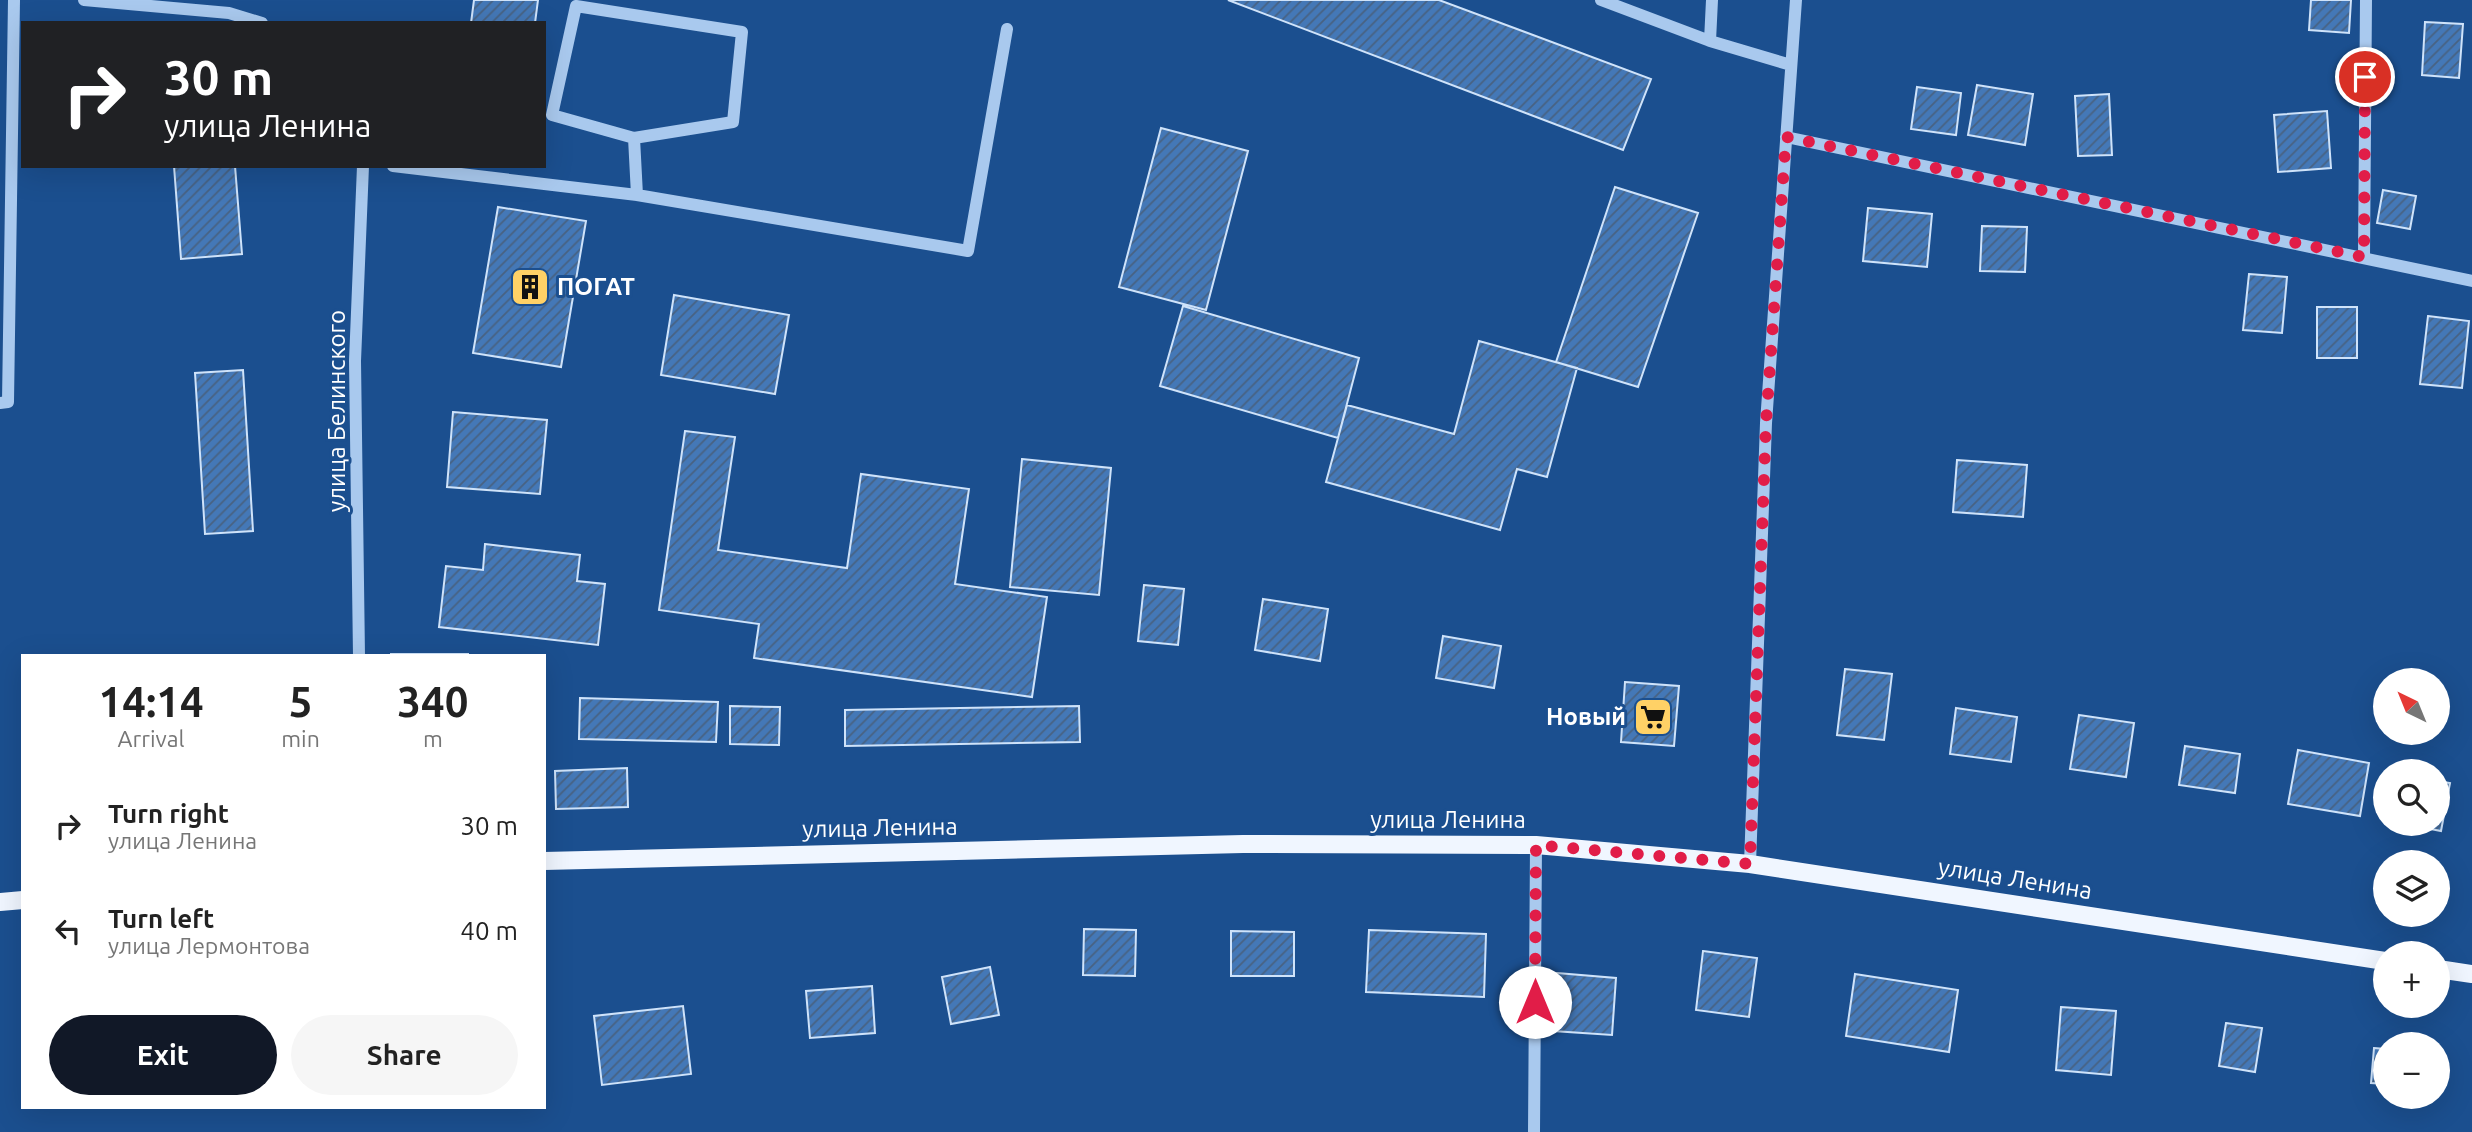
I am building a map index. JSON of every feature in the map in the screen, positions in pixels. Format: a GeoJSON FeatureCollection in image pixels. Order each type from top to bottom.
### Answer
{"type":"FeatureCollection","features":[{"type":"Feature","properties":{"kind":"main road","name":"улица Ленина"},"geometry":{"type":"LineString","coordinates":[[546,860],[1242,844],[1536,845],[1750,864],[2373,959]]}},
{"type":"Feature","properties":{"kind":"main road"},"geometry":{"type":"LineString","coordinates":[[0,902],[21,900]]}},
{"type":"Feature","properties":{"kind":"main road"},"geometry":{"type":"LineString","coordinates":[[2450,971],[2472,974]]}},
{"type":"Feature","properties":{"kind":"street"},"geometry":{"type":"LineString","coordinates":[[0,402],[8,402],[14,0]]}},
{"type":"Feature","properties":{"kind":"street"},"geometry":{"type":"LineString","coordinates":[[84,0],[229,13],[255,21]]}},
{"type":"Feature","properties":{"kind":"street"},"geometry":{"type":"LineString","coordinates":[[1601,0],[1710,41],[1791,65]]}},
{"type":"Feature","properties":{"kind":"street"},"geometry":{"type":"LineString","coordinates":[[1710,41],[1712,0]]}},
{"type":"Feature","properties":{"kind":"street"},"geometry":{"type":"LineString","coordinates":[[1750,864],[1766,423],[1796,0]]}},
{"type":"Feature","properties":{"kind":"street"},"geometry":{"type":"LineString","coordinates":[[2364,257],[2366,0]]}},
{"type":"Feature","properties":{"kind":"street"},"geometry":{"type":"LineString","coordinates":[[576,6],[742,32],[733,122],[634,138],[552,116],[576,6]]}},
{"type":"Feature","properties":{"kind":"street"},"geometry":{"type":"LineString","coordinates":[[410,168],[637,195],[968,251],[1007,29]]}},
{"type":"Feature","properties":{"kind":"street"},"geometry":{"type":"LineString","coordinates":[[1786,137],[2472,281]]}},
{"type":"Feature","properties":{"kind":"street"},"geometry":{"type":"LineString","coordinates":[[634,138],[637,195]]}},
{"type":"Feature","properties":{"kind":"street","name":"улица Белинского"},"geometry":{"type":"LineString","coordinates":[[359,654],[355,361],[363,168]]}},
{"type":"Feature","properties":{"kind":"street"},"geometry":{"type":"LineString","coordinates":[[1534,1132],[1536,845]]}},
{"type":"Feature","properties":{"kind":"building"},"geometry":{"type":"Polygon","coordinates":[[[474,0],[538,0],[535,21],[471,21],[474,0]]]}},
{"type":"Feature","properties":{"kind":"building"},"geometry":{"type":"Polygon","coordinates":[[[1228,0],[1439,0],[1651,79],[1623,150],[1228,0]]]}},
{"type":"Feature","properties":{"kind":"building"},"geometry":{"type":"Polygon","coordinates":[[[2311,0],[2351,0],[2349,33],[2309,30],[2311,0]]]}},
{"type":"Feature","properties":{"kind":"building"},"geometry":{"type":"Polygon","coordinates":[[[2425,22],[2463,24],[2459,78],[2422,75],[2425,22]]]}},
{"type":"Feature","properties":{"kind":"building"},"geometry":{"type":"Polygon","coordinates":[[[1977,85],[2033,94],[2025,145],[1968,135],[1977,85]]]}},
{"type":"Feature","properties":{"kind":"building"},"geometry":{"type":"Polygon","coordinates":[[[1917,87],[1961,93],[1956,135],[1911,129],[1917,87]]]}},
{"type":"Feature","properties":{"kind":"building"},"geometry":{"type":"Polygon","coordinates":[[[2109,94],[2112,155],[2078,156],[2075,96],[2109,94]]]}},
{"type":"Feature","properties":{"kind":"building"},"geometry":{"type":"Polygon","coordinates":[[[2327,111],[2331,168],[2278,172],[2274,115],[2327,111]]]}},
{"type":"Feature","properties":{"kind":"building"},"geometry":{"type":"Polygon","coordinates":[[[1161,128],[1248,151],[1206,310],[1119,287],[1161,128]]]}},
{"type":"Feature","properties":{"kind":"building"},"geometry":{"type":"Polygon","coordinates":[[[174,168],[235,168],[242,254],[181,259],[174,168]]]}},
{"type":"Feature","properties":{"kind":"building"},"geometry":{"type":"Polygon","coordinates":[[[1615,187],[1698,213],[1638,387],[1556,362],[1615,187]]]}},
{"type":"Feature","properties":{"kind":"building"},"geometry":{"type":"Polygon","coordinates":[[[2383,190],[2416,196],[2410,229],[2377,223],[2383,190]]]}},
{"type":"Feature","properties":{"kind":"building","name":"ПОГАТ"},"geometry":{"type":"Polygon","coordinates":[[[498,207],[586,221],[561,367],[473,353],[498,207]]]}},
{"type":"Feature","properties":{"kind":"building"},"geometry":{"type":"Polygon","coordinates":[[[1868,208],[1932,214],[1927,267],[1863,261],[1868,208]]]}},
{"type":"Feature","properties":{"kind":"building"},"geometry":{"type":"Polygon","coordinates":[[[1982,226],[2027,227],[2025,272],[1980,271],[1982,226]]]}},
{"type":"Feature","properties":{"kind":"building"},"geometry":{"type":"Polygon","coordinates":[[[2249,274],[2287,277],[2282,333],[2243,330],[2249,274]]]}},
{"type":"Feature","properties":{"kind":"building"},"geometry":{"type":"Polygon","coordinates":[[[674,295],[789,315],[775,394],[661,375],[674,295]]]}},
{"type":"Feature","properties":{"kind":"building"},"geometry":{"type":"Polygon","coordinates":[[[1183,306],[1359,358],[1338,438],[1160,386],[1183,306]]]}},
{"type":"Feature","properties":{"kind":"building"},"geometry":{"type":"Polygon","coordinates":[[[2317,307],[2357,307],[2357,358],[2317,358],[2317,307]]]}},
{"type":"Feature","properties":{"kind":"building"},"geometry":{"type":"Polygon","coordinates":[[[2428,316],[2469,321],[2462,388],[2420,384],[2428,316]]]}},
{"type":"Feature","properties":{"kind":"building"},"geometry":{"type":"Polygon","coordinates":[[[1479,341],[1577,368],[1547,477],[1517,469],[1500,530],[1326,482],[1347,405],[1454,434],[1479,341]]]}},
{"type":"Feature","properties":{"kind":"building"},"geometry":{"type":"Polygon","coordinates":[[[243,370],[253,531],[205,534],[195,373],[243,370]]]}},
{"type":"Feature","properties":{"kind":"building"},"geometry":{"type":"Polygon","coordinates":[[[453,412],[547,420],[540,494],[447,487],[453,412]]]}},
{"type":"Feature","properties":{"kind":"building"},"geometry":{"type":"Polygon","coordinates":[[[685,431],[735,437],[718,550],[847,568],[861,474],[969,489],[955,584],[1047,597],[1032,697],[754,658],[759,624],[659,610],[685,431]]]}},
{"type":"Feature","properties":{"kind":"building"},"geometry":{"type":"Polygon","coordinates":[[[1022,459],[1111,468],[1099,595],[1010,587],[1022,459]]]}},
{"type":"Feature","properties":{"kind":"building"},"geometry":{"type":"Polygon","coordinates":[[[1957,460],[2027,465],[2023,517],[1953,512],[1957,460]]]}},
{"type":"Feature","properties":{"kind":"building"},"geometry":{"type":"Polygon","coordinates":[[[485,544],[580,555],[577,581],[605,584],[598,645],[439,627],[446,566],[483,570],[485,544]]]}},
{"type":"Feature","properties":{"kind":"building"},"geometry":{"type":"Polygon","coordinates":[[[1144,585],[1184,589],[1178,645],[1138,641],[1144,585]]]}},
{"type":"Feature","properties":{"kind":"building"},"geometry":{"type":"Polygon","coordinates":[[[1263,599],[1328,609],[1320,661],[1255,650],[1263,599]]]}},
{"type":"Feature","properties":{"kind":"building"},"geometry":{"type":"Polygon","coordinates":[[[1443,636],[1501,646],[1494,688],[1436,678],[1443,636]]]}},
{"type":"Feature","properties":{"kind":"building"},"geometry":{"type":"Polygon","coordinates":[[[1845,669],[1892,674],[1884,740],[1837,735],[1845,669]]]}},
{"type":"Feature","properties":{"kind":"building"},"geometry":{"type":"Polygon","coordinates":[[[1625,682],[1679,686],[1674,746],[1621,742],[1625,682]]]}},
{"type":"Feature","properties":{"kind":"building"},"geometry":{"type":"Polygon","coordinates":[[[580,698],[718,702],[716,742],[579,739],[580,698]]]}},
{"type":"Feature","properties":{"kind":"building"},"geometry":{"type":"Polygon","coordinates":[[[730,706],[780,707],[779,745],[730,744],[730,706]]]}},
{"type":"Feature","properties":{"kind":"building"},"geometry":{"type":"Polygon","coordinates":[[[1079,706],[1080,742],[845,746],[845,710],[1079,706]]]}},
{"type":"Feature","properties":{"kind":"building"},"geometry":{"type":"Polygon","coordinates":[[[1956,708],[2017,717],[2011,762],[1950,754],[1956,708]]]}},
{"type":"Feature","properties":{"kind":"building"},"geometry":{"type":"Polygon","coordinates":[[[2079,715],[2134,723],[2126,777],[2070,769],[2079,715]]]}},
{"type":"Feature","properties":{"kind":"building"},"geometry":{"type":"Polygon","coordinates":[[[2185,746],[2240,754],[2235,793],[2179,785],[2185,746]]]}},
{"type":"Feature","properties":{"kind":"building"},"geometry":{"type":"Polygon","coordinates":[[[2298,750],[2369,763],[2360,816],[2288,804],[2298,750]]]}},
{"type":"Feature","properties":{"kind":"building"},"geometry":{"type":"Polygon","coordinates":[[[627,768],[628,807],[556,809],[555,771],[627,768]]]}},
{"type":"Feature","properties":{"kind":"building"},"geometry":{"type":"Polygon","coordinates":[[[1084,929],[1136,930],[1135,976],[1083,975],[1084,929]]]}},
{"type":"Feature","properties":{"kind":"building"},"geometry":{"type":"Polygon","coordinates":[[[1369,930],[1486,934],[1484,997],[1366,992],[1369,930]]]}},
{"type":"Feature","properties":{"kind":"building"},"geometry":{"type":"Polygon","coordinates":[[[1231,931],[1294,932],[1294,976],[1231,976],[1231,931]]]}},
{"type":"Feature","properties":{"kind":"building"},"geometry":{"type":"Polygon","coordinates":[[[1703,951],[1757,958],[1749,1017],[1696,1010],[1703,951]]]}},
{"type":"Feature","properties":{"kind":"building"},"geometry":{"type":"Polygon","coordinates":[[[990,967],[999,1015],[951,1024],[942,977],[990,967]]]}},
{"type":"Feature","properties":{"kind":"building"},"geometry":{"type":"Polygon","coordinates":[[[1557,973],[1616,978],[1612,1035],[1553,1031],[1557,973]]]}},
{"type":"Feature","properties":{"kind":"building"},"geometry":{"type":"Polygon","coordinates":[[[1855,974],[1958,990],[1949,1052],[1846,1036],[1855,974]]]}},
{"type":"Feature","properties":{"kind":"building"},"geometry":{"type":"Polygon","coordinates":[[[872,986],[875,1033],[810,1038],[806,991],[872,986]]]}},
{"type":"Feature","properties":{"kind":"building"},"geometry":{"type":"Polygon","coordinates":[[[683,1006],[691,1074],[602,1085],[594,1016],[683,1006]]]}},
{"type":"Feature","properties":{"kind":"building"},"geometry":{"type":"Polygon","coordinates":[[[2061,1007],[2116,1011],[2111,1075],[2056,1070],[2061,1007]]]}},
{"type":"Feature","properties":{"kind":"building"},"geometry":{"type":"Polygon","coordinates":[[[2226,1023],[2262,1028],[2255,1072],[2219,1066],[2226,1023]]]}},
{"type":"Feature","properties":{"kind":"place","name":"ПОГАТ"},"geometry":{"type":"Point","coordinates":[530,287]}},
{"type":"Feature","properties":{"kind":"place","name":"Новый"},"geometry":{"type":"Point","coordinates":[1653,717]}},
{"type":"Feature","properties":{"kind":"route"},"geometry":{"type":"LineString","coordinates":[[1535,1002],[1536,845],[1750,864],[1766,423],[1786,137],[2364,257],[2365,77]]}}]}
